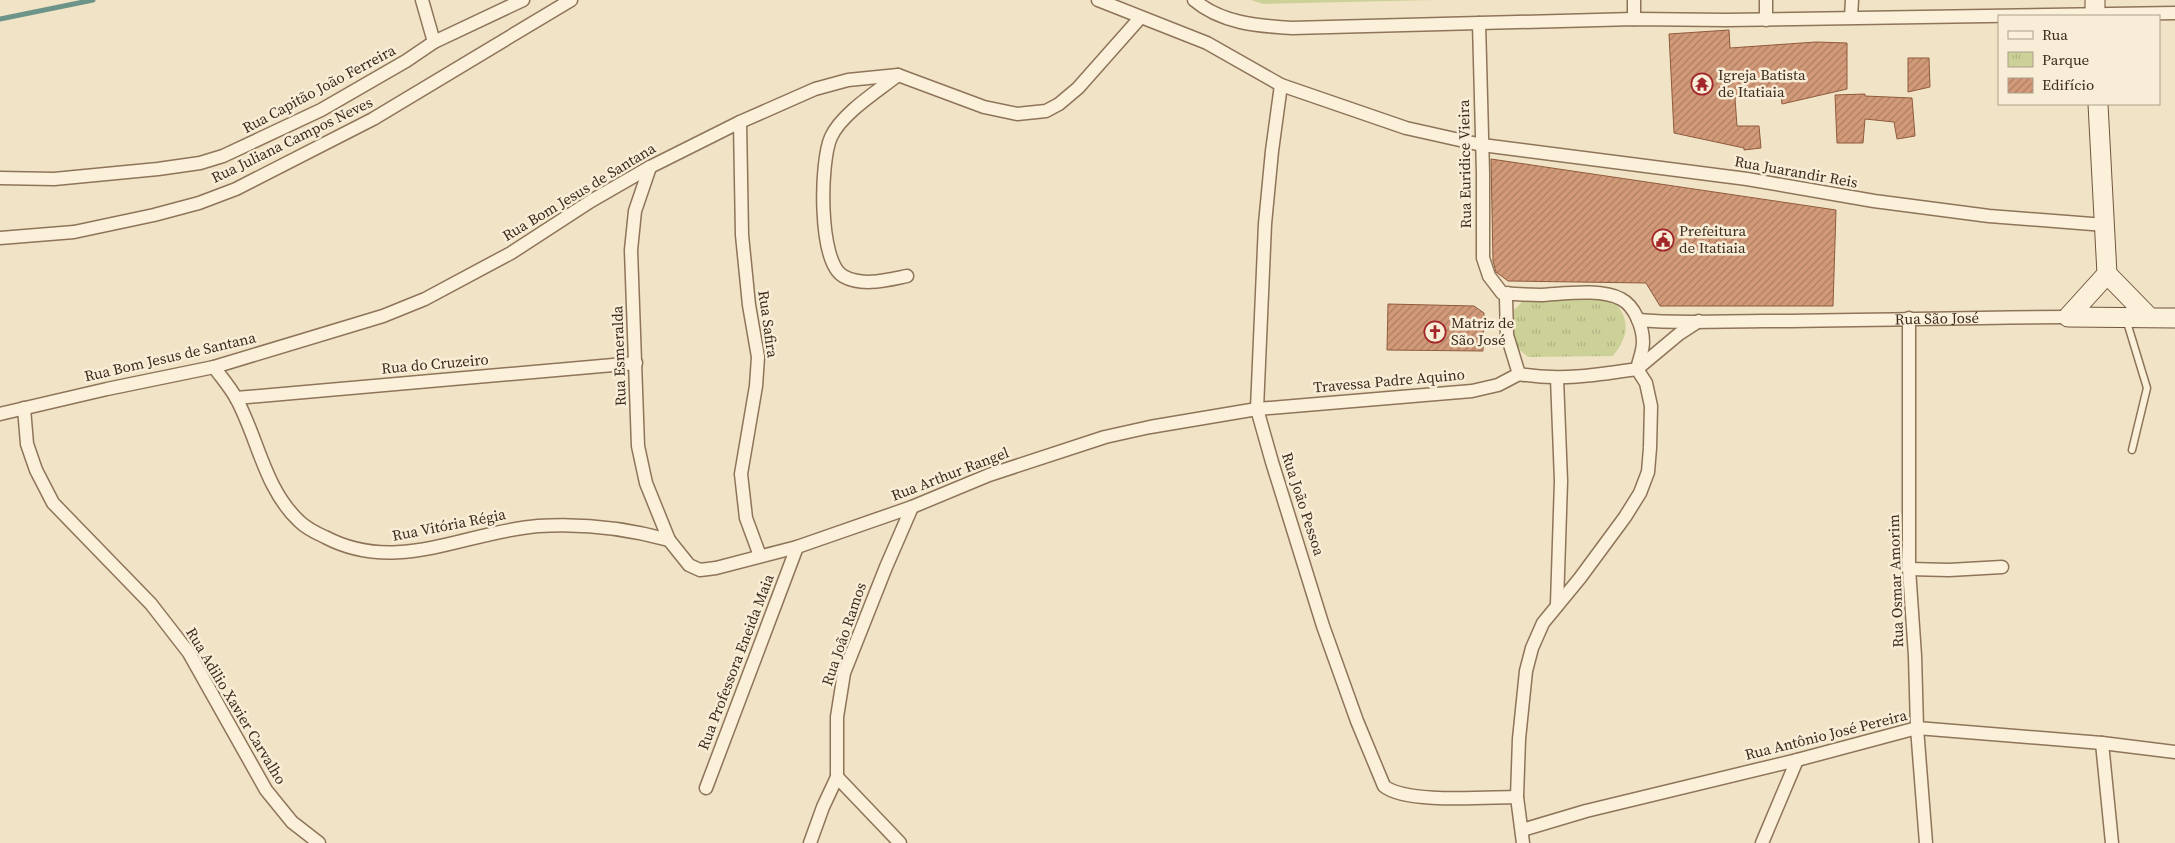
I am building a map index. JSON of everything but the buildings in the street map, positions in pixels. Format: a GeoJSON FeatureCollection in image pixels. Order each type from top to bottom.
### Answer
{"type":"FeatureCollection","features":[{"type":"Feature","properties":{"kind":"street"},"geometry":{"type":"LineString","coordinates":[[422,0],[434,42]]}},
{"type":"Feature","properties":{"kind":"street","name":"Rua Capitão João Ferreira"},"geometry":{"type":"LineString","coordinates":[[0,178],[54,179],[158,169],[200,163],[223,156],[320,110],[406,61],[434,42],[523,0]]}},
{"type":"Feature","properties":{"kind":"street","name":"Rua Juliana Campos Neves"},"geometry":{"type":"LineString","coordinates":[[0,238],[74,232],[154,215],[199,203],[236,189],[373,120],[571,0]]}},
{"type":"Feature","properties":{"kind":"street"},"geometry":{"type":"LineString","coordinates":[[1098,0],[1207,43],[1281,85],[1406,128],[1482,145]]}},
{"type":"Feature","properties":{"kind":"street"},"geometry":{"type":"LineString","coordinates":[[1194,0],[1203,8],[1253,26],[1292,28],[1358,28],[1634,19],[1766,20],[2095,11],[2175,13]]}},
{"type":"Feature","properties":{"kind":"street"},"geometry":{"type":"LineString","coordinates":[[1634,0],[1634,19]]}},
{"type":"Feature","properties":{"kind":"street"},"geometry":{"type":"LineString","coordinates":[[1766,0],[1766,20]]}},
{"type":"Feature","properties":{"kind":"street"},"geometry":{"type":"LineString","coordinates":[[1851,17],[1852,0]]}},
{"type":"Feature","properties":{"kind":"street","name":"Rua Bom Jesus de Santana"},"geometry":{"type":"LineString","coordinates":[[0,414],[214,367],[382,316],[425,299],[511,252],[591,201],[650,168],[740,122],[815,89],[848,80],[898,74],[984,107],[1017,114],[1046,110],[1059,104],[1078,88],[1140,18]]}},
{"type":"Feature","properties":{"kind":"street","name":"Rua Euridice Vieira"},"geometry":{"type":"LineString","coordinates":[[1479,23],[1483,258],[1489,276],[1498,289],[1502,293],[1508,293]]}},
{"type":"Feature","properties":{"kind":"street"},"geometry":{"type":"LineString","coordinates":[[898,74],[839,124],[831,136],[824,166],[824,201],[829,252],[836,270],[842,275],[859,280],[886,280],[907,276]]}},
{"type":"Feature","properties":{"kind":"street","name":"Rua João Pessoa"},"geometry":{"type":"LineString","coordinates":[[1281,85],[1265,224],[1257,409],[1324,626],[1357,721],[1384,786],[1391,792],[1432,797],[1517,797]]}},
{"type":"Feature","properties":{"kind":"street"},"geometry":{"type":"LineString","coordinates":[[2068,317],[2106,274],[2106,226],[2098,105]]}},
{"type":"Feature","properties":{"kind":"street","name":"Rua Safira"},"geometry":{"type":"LineString","coordinates":[[740,122],[743,245],[749,305],[758,357],[756,386],[741,474],[746,518],[760,556]]}},
{"type":"Feature","properties":{"kind":"street","name":"Rua Juarandir Reis"},"geometry":{"type":"LineString","coordinates":[[1482,145],[1747,179],[1874,201],[1989,216],[2106,226]]}},
{"type":"Feature","properties":{"kind":"street","name":"Rua Esmeralda"},"geometry":{"type":"LineString","coordinates":[[650,168],[635,211],[631,250],[638,446],[646,483],[669,540]]}},
{"type":"Feature","properties":{"kind":"street"},"geometry":{"type":"LineString","coordinates":[[2106,274],[2150,318]]}},
{"type":"Feature","properties":{"kind":"street"},"geometry":{"type":"LineString","coordinates":[[1522,837],[1517,797],[1519,739],[1526,671],[1532,648],[1543,622],[1590,565],[1640,492],[1648,472],[1651,406],[1646,383],[1638,369],[1643,344],[1642,331],[1638,320],[1625,301],[1612,295],[1508,293],[1506,298],[1506,335],[1520,374],[1556,378],[1590,377],[1638,369],[1679,334],[1699,321]]}},
{"type":"Feature","properties":{"kind":"street","name":"Rua São José"},"geometry":{"type":"LineString","coordinates":[[1638,320],[1840,321],[1910,318],[2175,318]]}},
{"type":"Feature","properties":{"kind":"street","name":"Rua Osmar Amorim"},"geometry":{"type":"LineString","coordinates":[[1910,318],[1910,569],[1926,843]]}},
{"type":"Feature","properties":{"kind":"street","name":"Rua do Cruzeiro"},"geometry":{"type":"LineString","coordinates":[[236,398],[636,363]]}},
{"type":"Feature","properties":{"kind":"street","name":"Rua Vitória Régia"},"geometry":{"type":"LineString","coordinates":[[214,367],[236,398],[266,474],[282,501],[299,522],[335,543],[356,550],[378,554],[440,546],[508,530],[538,526],[572,525],[635,530],[669,540]]}},
{"type":"Feature","properties":{"kind":"street","name":"Travessa Padre Aquino"},"geometry":{"type":"LineString","coordinates":[[1257,409],[1472,391],[1498,385],[1520,374]]}},
{"type":"Feature","properties":{"kind":"street"},"geometry":{"type":"LineString","coordinates":[[1556,378],[1561,481],[1557,604]]}},
{"type":"Feature","properties":{"kind":"street","name":"Rua Adilio Xavier Carvalho"},"geometry":{"type":"LineString","coordinates":[[24,408],[27,444],[36,470],[53,503],[151,604],[189,653],[266,790],[292,822],[320,843]]}},
{"type":"Feature","properties":{"kind":"street","name":"Rua Arthur Rangel"},"geometry":{"type":"LineString","coordinates":[[669,540],[689,565],[700,570],[716,568],[797,547],[912,507],[989,475],[1105,437],[1150,427],[1257,409]]}},
{"type":"Feature","properties":{"kind":"street","name":"Rua João Ramos"},"geometry":{"type":"LineString","coordinates":[[810,843],[836,777],[837,717],[844,673],[912,507]]}},
{"type":"Feature","properties":{"kind":"street","name":"Rua Professora Eneida Maia"},"geometry":{"type":"LineString","coordinates":[[706,788],[797,547]]}},
{"type":"Feature","properties":{"kind":"street"},"geometry":{"type":"LineString","coordinates":[[1910,569],[1949,570],[2002,567]]}},
{"type":"Feature","properties":{"kind":"street","name":"Rua Antônio José Pereira"},"geometry":{"type":"LineString","coordinates":[[1522,837],[1612,804],[1797,760],[1918,728],[2102,743],[2175,752]]}},
{"type":"Feature","properties":{"kind":"street"},"geometry":{"type":"LineString","coordinates":[[2102,743],[2112,843]]}},
{"type":"Feature","properties":{"kind":"street"},"geometry":{"type":"LineString","coordinates":[[1762,843],[1797,760]]}},
{"type":"Feature","properties":{"kind":"street"},"geometry":{"type":"LineString","coordinates":[[836,777],[900,843]]}},
{"type":"Feature","properties":{"kind":"lane"},"geometry":{"type":"LineString","coordinates":[[2126,318],[2147,388],[2132,450]]}},
{"type":"Feature","properties":{"kind":"green space"},"geometry":{"type":"Polygon","coordinates":[[[1251,0],[1433,0],[1263,4],[1251,0]]]}},
{"type":"Feature","properties":{"kind":"green space"},"geometry":{"type":"Polygon","coordinates":[[[1524,300],[1612,300],[1625,320],[1625,334],[1613,356],[1528,357],[1514,345],[1511,313],[1524,300]]]}},
{"type":"Feature","properties":{"kind":"waterway"},"geometry":{"type":"LineString","coordinates":[[0,19],[93,0]]}},
{"type":"Feature","properties":{"kind":"place","name":"Igreja Batista de Itatiaia"},"geometry":{"type":"Point","coordinates":[1702,84]}},
{"type":"Feature","properties":{"kind":"place","name":"Prefeitura de Itatiaia"},"geometry":{"type":"Point","coordinates":[1663,240]}},
{"type":"Feature","properties":{"kind":"place","name":"Matriz de São José"},"geometry":{"type":"Point","coordinates":[1435,332]}}]}
